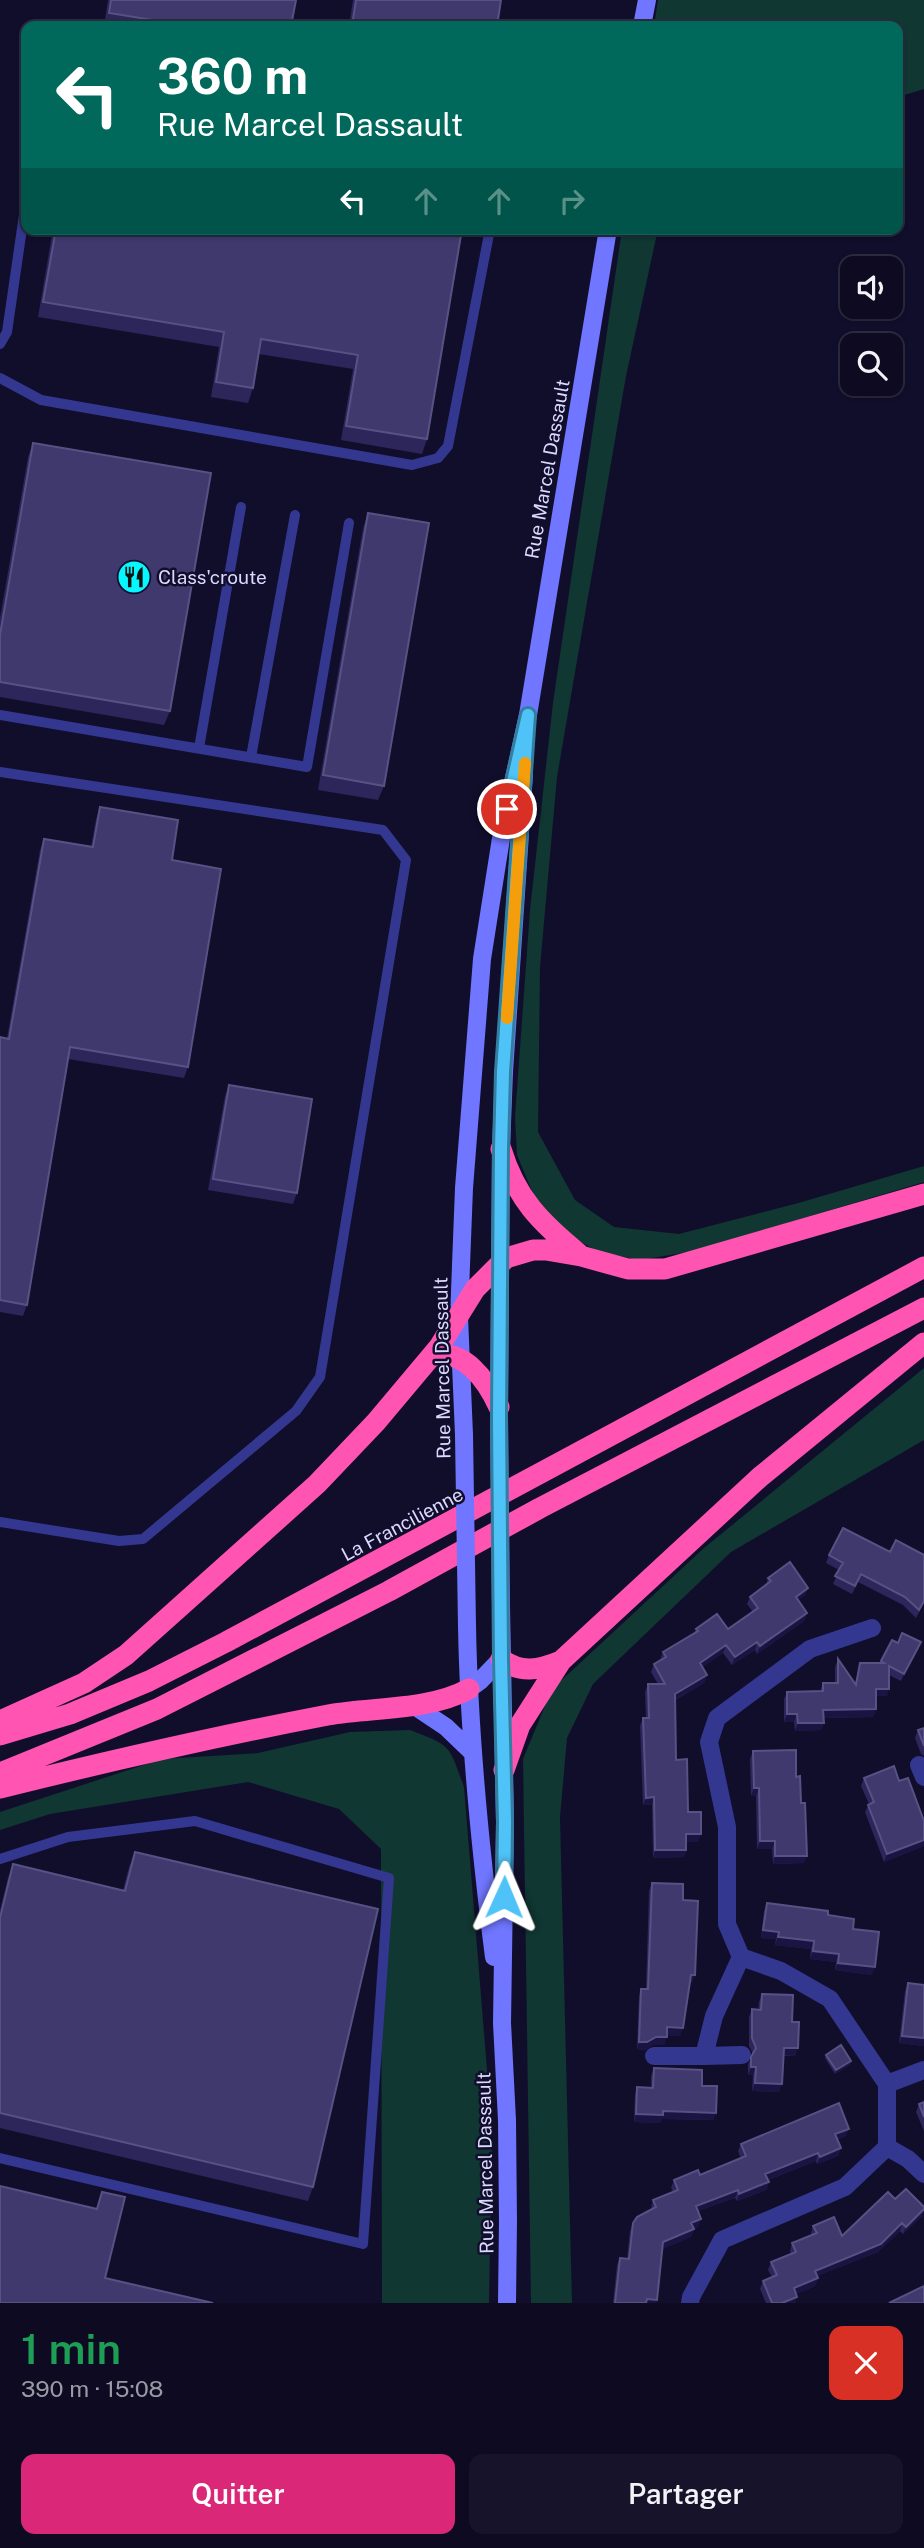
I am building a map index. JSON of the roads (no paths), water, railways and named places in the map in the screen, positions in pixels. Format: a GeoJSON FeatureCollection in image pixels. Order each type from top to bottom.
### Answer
{"type":"FeatureCollection","features":[{"type":"Feature","properties":{"kind":"highway"},"geometry":{"type":"LineString","coordinates":[[501,1149],[507,1170],[524,1202],[538,1219],[580,1256]]}},
{"type":"Feature","properties":{"kind":"highway"},"geometry":{"type":"LineString","coordinates":[[0,1721],[84,1683],[126,1655],[317,1484],[376,1422],[431,1357],[475,1289],[506,1258],[533,1250],[580,1256],[628,1269],[665,1269],[924,1194]]}},
{"type":"Feature","properties":{"kind":"highway","name":"La Francilienne"},"geometry":{"type":"LineString","coordinates":[[0,1735],[70,1714],[149,1681],[226,1642],[924,1267]]}},
{"type":"Feature","properties":{"kind":"highway"},"geometry":{"type":"LineString","coordinates":[[0,1773],[157,1709],[388,1591],[552,1502],[924,1308]]}},
{"type":"Feature","properties":{"kind":"highway"},"geometry":{"type":"LineString","coordinates":[[504,1770],[520,1725],[561,1661],[760,1478],[924,1343]]}},
{"type":"Feature","properties":{"kind":"highway"},"geometry":{"type":"LineString","coordinates":[[431,1357],[447,1353],[461,1360],[484,1381],[499,1412]]}},
{"type":"Feature","properties":{"kind":"highway"},"geometry":{"type":"LineString","coordinates":[[501,1659],[510,1666],[532,1670],[561,1661]]}},
{"type":"Feature","properties":{"kind":"highway"},"geometry":{"type":"LineString","coordinates":[[0,1788],[122,1757],[243,1731],[351,1711],[414,1705],[449,1698],[469,1689]]}},
{"type":"Feature","properties":{"kind":"street"},"geometry":{"type":"LineString","coordinates":[[643,21],[647,0]]}},
{"type":"Feature","properties":{"kind":"street","name":"Rue Marcel Dassault"},"geometry":{"type":"LineString","coordinates":[[502,2023],[478,1833],[469,1689],[459,1317],[464,1188],[482,959],[502,832],[528,715],[607,235]]}},
{"type":"Feature","properties":{"kind":"street","name":"Rue Marcel Dassault"},"geometry":{"type":"LineString","coordinates":[[507,2303],[507,2120],[502,2023],[504,1770],[499,1412],[501,1149],[503,1072],[528,715]]}},
{"type":"Feature","properties":{"kind":"street"},"geometry":{"type":"LineString","coordinates":[[704,2056],[714,2016],[741,1957],[727,1923],[727,1827],[709,1742],[718,1718],[810,1649],[872,1628]]}},
{"type":"Feature","properties":{"kind":"street"},"geometry":{"type":"LineString","coordinates":[[469,1689],[501,1659]]}},
{"type":"Feature","properties":{"kind":"street"},"geometry":{"type":"LineString","coordinates":[[414,1705],[446,1727],[472,1752]]}},
{"type":"Feature","properties":{"kind":"street"},"geometry":{"type":"LineString","coordinates":[[690,2303],[722,2240],[845,2187],[887,2147],[887,2084],[830,1998],[781,1971],[741,1957]]}},
{"type":"Feature","properties":{"kind":"street"},"geometry":{"type":"LineString","coordinates":[[654,2056],[742,2055]]}},
{"type":"Feature","properties":{"kind":"street"},"geometry":{"type":"LineString","coordinates":[[887,2084],[924,2070]]}},
{"type":"Feature","properties":{"kind":"street"},"geometry":{"type":"LineString","coordinates":[[887,2147],[908,2159],[924,2174]]}},
{"type":"Feature","properties":{"kind":"lane"},"geometry":{"type":"LineString","coordinates":[[0,344],[8,332],[21,235]]}},
{"type":"Feature","properties":{"kind":"lane"},"geometry":{"type":"LineString","coordinates":[[0,378],[41,400],[412,465],[438,458],[448,446],[489,235]]}},
{"type":"Feature","properties":{"kind":"lane"},"geometry":{"type":"LineString","coordinates":[[199,748],[241,507]]}},
{"type":"Feature","properties":{"kind":"lane"},"geometry":{"type":"LineString","coordinates":[[251,757],[295,515]]}},
{"type":"Feature","properties":{"kind":"lane"},"geometry":{"type":"LineString","coordinates":[[0,715],[307,767],[349,523]]}},
{"type":"Feature","properties":{"kind":"lane"},"geometry":{"type":"LineString","coordinates":[[0,772],[383,830],[406,860],[320,1377],[296,1411],[143,1539],[119,1541],[0,1522]]}},
{"type":"Feature","properties":{"kind":"lane"},"geometry":{"type":"LineString","coordinates":[[0,1860],[68,1837],[195,1821],[389,1878],[363,2244],[0,2158]]}},
{"type":"Feature","properties":{"kind":"place","name":"Class'croute"},"geometry":{"type":"Point","coordinates":[134,577]}}]}
